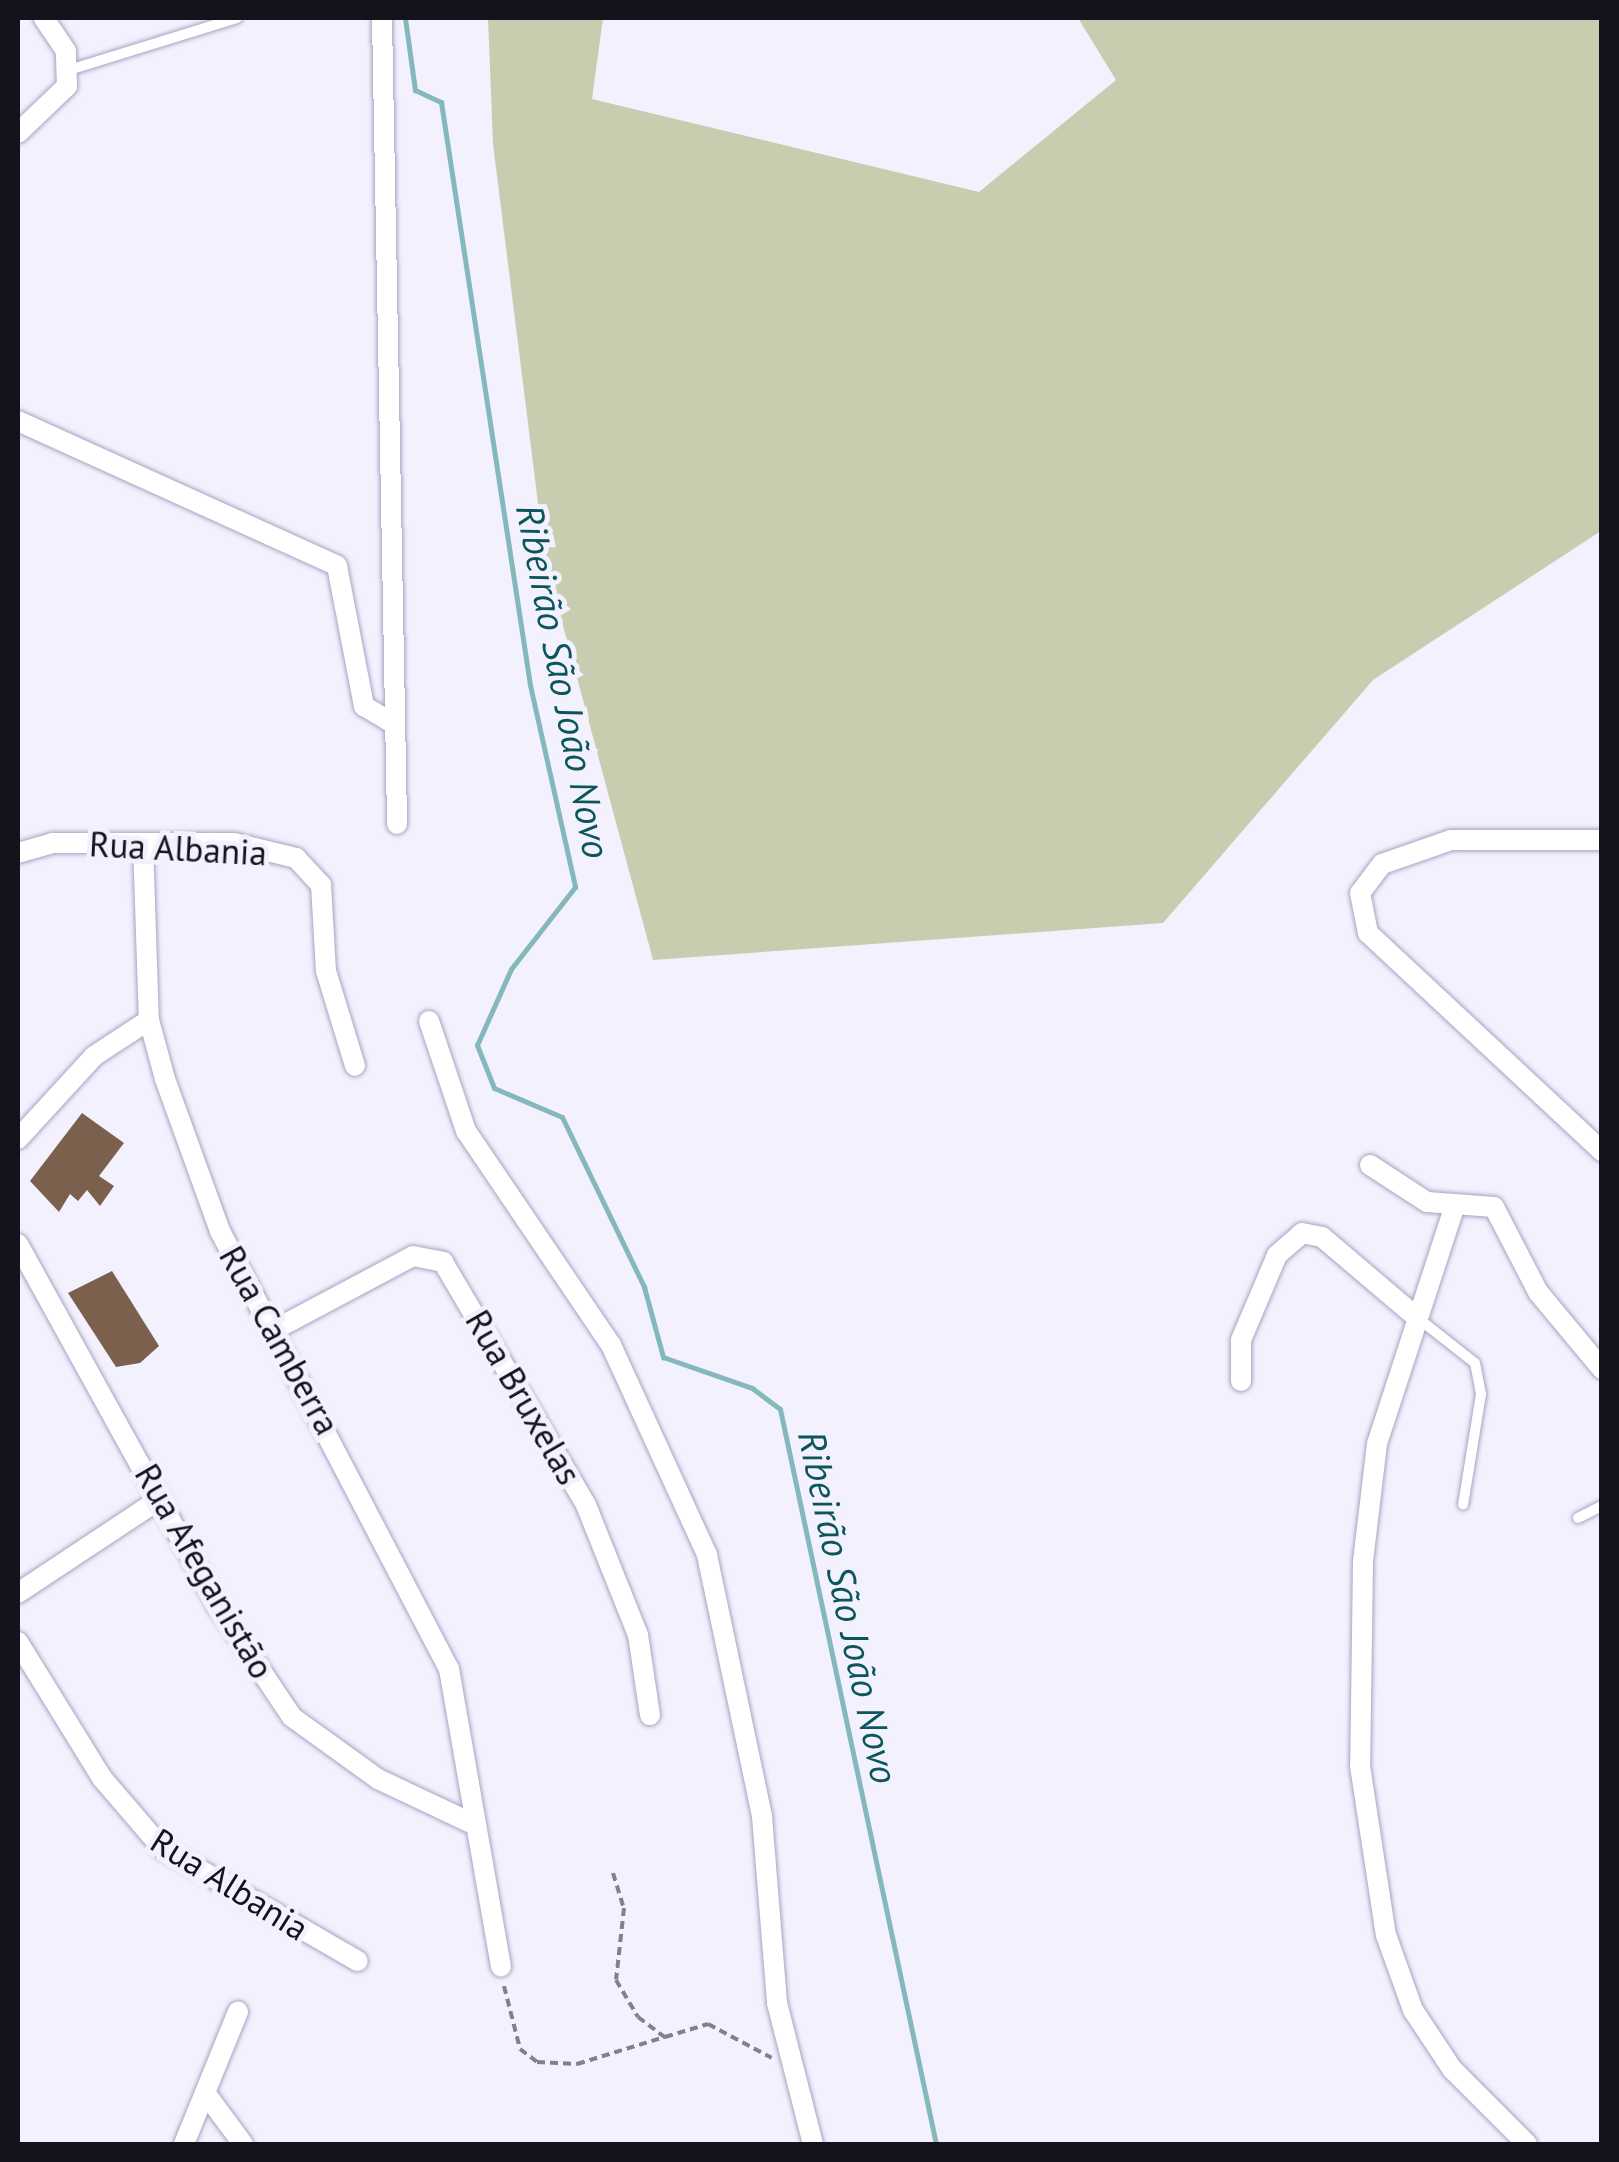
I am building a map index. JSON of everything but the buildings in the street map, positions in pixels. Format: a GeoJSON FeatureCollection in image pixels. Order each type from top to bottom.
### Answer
{"type":"FeatureCollection","features":[{"type":"Feature","properties":{"kind":"street"},"geometry":{"type":"LineString","coordinates":[[18,133],[58,98],[70,70],[44,18]]}},
{"type":"Feature","properties":{"kind":"street"},"geometry":{"type":"LineString","coordinates":[[382,18],[392,724],[397,824]]}},
{"type":"Feature","properties":{"kind":"street"},"geometry":{"type":"LineString","coordinates":[[18,421],[338,566],[364,706],[392,724]]}},
{"type":"Feature","properties":{"kind":"street"},"geometry":{"type":"LineString","coordinates":[[1602,840],[1451,840],[1382,864],[1360,892],[1368,933],[1602,1151]]}},
{"type":"Feature","properties":{"kind":"street","name":"Rua Albania"},"geometry":{"type":"LineString","coordinates":[[18,853],[144,843],[262,848],[314,870],[326,971],[355,1066]]}},
{"type":"Feature","properties":{"kind":"street","name":"Rua Camberra"},"geometry":{"type":"LineString","coordinates":[[144,843],[150,1020],[220,1231],[449,1669],[469,1822],[501,1966]]}},
{"type":"Feature","properties":{"kind":"street"},"geometry":{"type":"LineString","coordinates":[[18,1140],[94,1056],[150,1020]]}},
{"type":"Feature","properties":{"kind":"street"},"geometry":{"type":"LineString","coordinates":[[429,1021],[466,1132],[611,1345],[707,1555],[762,1816],[765,1928],[784,2042],[802,2076],[813,2144]]}},
{"type":"Feature","properties":{"kind":"street"},"geometry":{"type":"LineString","coordinates":[[1370,1165],[1427,1202],[1494,1207],[1538,1292],[1602,1369]]}},
{"type":"Feature","properties":{"kind":"street"},"geometry":{"type":"LineString","coordinates":[[1455,1205],[1414,1315],[1377,1444],[1363,1562],[1368,1848],[1413,2010],[1452,2068],[1526,2144]]}},
{"type":"Feature","properties":{"kind":"street"},"geometry":{"type":"LineString","coordinates":[[1241,1380],[1241,1340],[1277,1255],[1302,1233],[1322,1237],[1414,1315]]}},
{"type":"Feature","properties":{"kind":"street","name":"Rua Afeganistão"},"geometry":{"type":"LineString","coordinates":[[18,1244],[160,1499],[292,1716],[378,1779],[469,1822]]}},
{"type":"Feature","properties":{"kind":"street","name":"Rua Bruxelas"},"geometry":{"type":"LineString","coordinates":[[274,1330],[413,1256],[443,1262],[586,1506],[638,1635],[650,1716]]}},
{"type":"Feature","properties":{"kind":"street"},"geometry":{"type":"LineString","coordinates":[[18,1594],[160,1499]]}},
{"type":"Feature","properties":{"kind":"street","name":"Rua Albania"},"geometry":{"type":"LineString","coordinates":[[18,1642],[102,1778],[162,1848],[358,1961]]}},
{"type":"Feature","properties":{"kind":"street"},"geometry":{"type":"LineString","coordinates":[[184,2144],[238,2012]]}},
{"type":"Feature","properties":{"kind":"street"},"geometry":{"type":"LineString","coordinates":[[206,2094],[243,2144]]}},
{"type":"Feature","properties":{"kind":"lane"},"geometry":{"type":"LineString","coordinates":[[70,70],[237,18]]}},
{"type":"Feature","properties":{"kind":"lane"},"geometry":{"type":"LineString","coordinates":[[1414,1315],[1475,1363],[1480,1394],[1463,1504]]}},
{"type":"Feature","properties":{"kind":"lane"},"geometry":{"type":"LineString","coordinates":[[1578,1518],[1602,1506]]}},
{"type":"Feature","properties":{"kind":"path"},"geometry":{"type":"LineString","coordinates":[[613,1873],[624,1908],[616,1980],[638,2018],[665,2037]]}},
{"type":"Feature","properties":{"kind":"path"},"geometry":{"type":"LineString","coordinates":[[501,1966],[520,2049],[538,2062],[576,2064],[708,2024],[802,2076]]}},
{"type":"Feature","properties":{"kind":"green space"},"geometry":{"type":"Polygon","coordinates":[[[488,18],[603,18],[592,99],[979,192],[1116,80],[1078,18],[1601,18],[1601,531],[1373,680],[1163,923],[653,960],[545,559],[493,144],[488,18]]]}},
{"type":"Feature","properties":{"kind":"waterway","name":"Ribeirão São João Novo"},"geometry":{"type":"LineString","coordinates":[[405,18],[415,90],[441,102],[530,685],[575,887],[511,969],[477,1045],[494,1088],[562,1117],[644,1287],[663,1357],[752,1388],[780,1409],[936,2144]]}}]}
